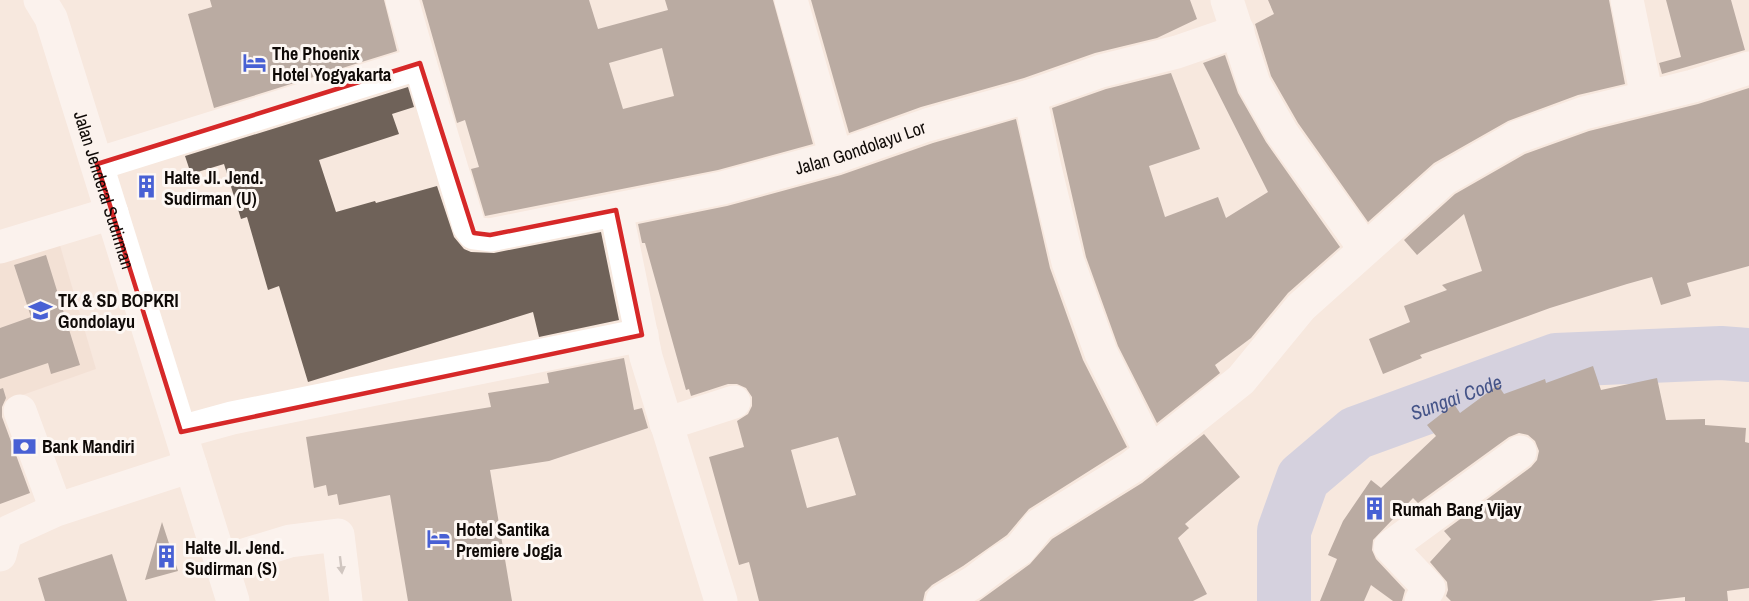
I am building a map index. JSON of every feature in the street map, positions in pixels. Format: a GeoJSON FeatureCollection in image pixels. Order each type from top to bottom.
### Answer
{"type":"FeatureCollection","features":[{"type":"Feature","properties":{"kind":"street"},"geometry":{"type":"LineString","coordinates":[[97,164],[420,63],[402,0]]}},
{"type":"Feature","properties":{"kind":"street"},"geometry":{"type":"LineString","coordinates":[[791,0],[836,157]]}},
{"type":"Feature","properties":{"kind":"street"},"geometry":{"type":"LineString","coordinates":[[1227,0],[1254,84],[1282,134],[1365,249]]}},
{"type":"Feature","properties":{"kind":"street"},"geometry":{"type":"LineString","coordinates":[[1627,0],[1647,97]]}},
{"type":"Feature","properties":{"kind":"street","name":"Jalan Jenderal Sudirman"},"geometry":{"type":"LineString","coordinates":[[47,6],[233,601]]}},
{"type":"Feature","properties":{"kind":"street","name":"Jalan Gondolayu Lor"},"geometry":{"type":"LineString","coordinates":[[420,63],[468,226],[474,233],[490,235],[722,188],[836,157],[927,125],[1030,96],[1101,71],[1177,52],[1238,32]]}},
{"type":"Feature","properties":{"kind":"street"},"geometry":{"type":"LineString","coordinates":[[942,601],[974,582],[1000,561],[1020,549],[1039,525],[1132,467],[1242,380],[1301,307],[1444,179],[1517,137],[1584,113],[1693,86],[1749,68]]}},
{"type":"Feature","properties":{"kind":"street"},"geometry":{"type":"LineString","coordinates":[[1030,96],[1068,262],[1101,353],[1151,453]]}},
{"type":"Feature","properties":{"kind":"street"},"geometry":{"type":"LineString","coordinates":[[616,210],[646,357],[721,601]]}},
{"type":"Feature","properties":{"kind":"street"},"geometry":{"type":"LineString","coordinates":[[0,247],[112,213]]}},
{"type":"Feature","properties":{"kind":"street"},"geometry":{"type":"LineString","coordinates":[[180,432],[232,418],[642,335]]}},
{"type":"Feature","properties":{"kind":"street"},"geometry":{"type":"LineString","coordinates":[[666,424],[734,402]]}},
{"type":"Feature","properties":{"kind":"street"},"geometry":{"type":"LineString","coordinates":[[20,411],[52,498]]}},
{"type":"Feature","properties":{"kind":"street"},"geometry":{"type":"LineString","coordinates":[[1421,601],[1429,588],[1389,547],[1520,452]]}},
{"type":"Feature","properties":{"kind":"street"},"geometry":{"type":"LineString","coordinates":[[3,538],[56,510],[191,466]]}},
{"type":"Feature","properties":{"kind":"street"},"geometry":{"type":"LineString","coordinates":[[221,562],[290,541],[338,535],[346,601]]}},
{"type":"Feature","properties":{"kind":"highlighted area"},"geometry":{"type":"Polygon","coordinates":[[[420,63],[474,233],[490,235],[616,210],[642,335],[181,432],[97,164],[420,63]]]}},
{"type":"Feature","properties":{"kind":"shaded area","name":"TK & SD BOPKRI Gondolayu"},"geometry":{"type":"Polygon","coordinates":[[[57,235],[96,369],[0,403],[0,252],[57,235]]]}},
{"type":"Feature","properties":{"kind":"building","name":"The Phoenix Hotel Yogyakarta"},"geometry":{"type":"Polygon","coordinates":[[[210,0],[384,0],[397,51],[214,108],[188,14],[212,7],[210,0]]]}},
{"type":"Feature","properties":{"kind":"building"},"geometry":{"type":"Polygon","coordinates":[[[422,0],[589,0],[598,29],[668,10],[665,0],[773,0],[813,144],[718,170],[485,216],[471,169],[479,167],[465,120],[457,123],[422,0]],[[662,48],[609,63],[623,109],[674,96],[662,48]]]}},
{"type":"Feature","properties":{"kind":"building"},"geometry":{"type":"Polygon","coordinates":[[[811,0],[1190,0],[1197,19],[1157,38],[1095,53],[1024,78],[921,107],[849,133],[811,0]]]}},
{"type":"Feature","properties":{"kind":"building"},"geometry":{"type":"Polygon","coordinates":[[[1268,0],[1609,0],[1625,84],[1578,95],[1508,121],[1434,163],[1368,222],[1298,123],[1271,76],[1255,24],[1274,14],[1268,0]]]}},
{"type":"Feature","properties":{"kind":"building"},"geometry":{"type":"Polygon","coordinates":[[[1666,0],[1731,0],[1745,50],[1662,74],[1659,63],[1681,57],[1666,0]]]}},
{"type":"Feature","properties":{"kind":"building"},"geometry":{"type":"Polygon","coordinates":[[[1225,55],[1238,93],[1266,142],[1340,247],[1288,293],[1251,338],[1215,365],[1220,373],[1157,423],[1118,346],[1086,257],[1052,108],[1106,89],[1171,73],[1200,149],[1149,166],[1165,217],[1218,197],[1226,218],[1268,192],[1203,63],[1225,55]]]}},
{"type":"Feature","properties":{"kind":"building"},"geometry":{"type":"Polygon","coordinates":[[[408,87],[414,107],[392,114],[399,134],[319,160],[336,212],[437,186],[454,237],[464,249],[471,252],[494,253],[601,232],[619,320],[539,337],[533,312],[308,382],[279,286],[268,290],[247,217],[241,219],[224,164],[191,174],[185,156],[408,87]]]}},
{"type":"Feature","properties":{"kind":"building"},"geometry":{"type":"Polygon","coordinates":[[[1749,88],[1749,266],[1687,283],[1691,296],[1661,305],[1652,277],[1627,284],[1550,308],[1420,355],[1422,358],[1383,374],[1369,339],[1410,322],[1404,306],[1447,290],[1442,285],[1482,271],[1464,214],[1417,255],[1404,240],[1455,194],[1525,154],[1589,131],[1698,104],[1749,88]]]}},
{"type":"Feature","properties":{"kind":"building"},"geometry":{"type":"Polygon","coordinates":[[[1016,119],[1050,268],[1083,360],[1127,447],[1029,509],[1007,535],[932,585],[925,592],[923,601],[759,601],[749,562],[739,565],[709,457],[744,447],[737,421],[748,414],[752,406],[752,397],[746,388],[737,384],[728,384],[691,396],[689,389],[686,390],[638,224],[727,206],[841,175],[933,143],[1016,119]],[[838,437],[791,450],[807,508],[856,495],[838,437]]]}},
{"type":"Feature","properties":{"kind":"building"},"geometry":{"type":"Polygon","coordinates":[[[46,255],[80,365],[51,374],[48,363],[0,379],[0,328],[31,317],[14,265],[46,255]]]}},
{"type":"Feature","properties":{"kind":"building","name":"Hotel Santika Premiere Jogja"},"geometry":{"type":"Polygon","coordinates":[[[624,358],[634,410],[642,408],[648,428],[549,461],[490,470],[512,601],[408,601],[390,495],[339,505],[337,494],[328,496],[326,485],[314,488],[306,437],[491,407],[488,393],[549,383],[547,373],[624,358]]]}},
{"type":"Feature","properties":{"kind":"building"},"geometry":{"type":"Polygon","coordinates":[[[1593,366],[1601,390],[1657,378],[1666,420],[1705,419],[1705,425],[1746,428],[1745,442],[1749,443],[1749,588],[1727,591],[1728,601],[1685,601],[1685,597],[1650,601],[1451,601],[1446,596],[1447,582],[1430,562],[1451,539],[1444,531],[1531,467],[1537,460],[1539,451],[1535,441],[1528,435],[1519,433],[1509,437],[1418,503],[1413,498],[1373,540],[1372,550],[1376,559],[1405,590],[1402,601],[1393,601],[1371,585],[1364,601],[1320,601],[1337,559],[1328,555],[1343,521],[1371,480],[1381,488],[1436,436],[1427,425],[1454,404],[1460,413],[1498,385],[1504,394],[1545,379],[1546,383],[1593,366]]]}},
{"type":"Feature","properties":{"kind":"building"},"geometry":{"type":"Polygon","coordinates":[[[3,388],[6,398],[2,407],[2,417],[30,493],[0,504],[0,389],[3,388]]]}},
{"type":"Feature","properties":{"kind":"building"},"geometry":{"type":"Polygon","coordinates":[[[1204,434],[1240,477],[1185,524],[1189,528],[1178,538],[1207,594],[1193,601],[979,601],[1030,564],[1052,539],[1142,483],[1204,434]]]}},
{"type":"Feature","properties":{"kind":"building"},"geometry":{"type":"Polygon","coordinates":[[[162,522],[178,571],[145,580],[162,522]]]}},
{"type":"Feature","properties":{"kind":"building"},"geometry":{"type":"Polygon","coordinates":[[[112,554],[127,601],[45,601],[38,578],[112,554]]]}},
{"type":"Feature","properties":{"kind":"waterway","name":"Sungai Code"},"geometry":{"type":"LineString","coordinates":[[1284,601],[1284,531],[1303,478],[1356,433],[1556,360],[1721,353],[1749,355]]}},
{"type":"Feature","properties":{"kind":"place","name":"The Phoenix Hotel Yogyakarta"},"geometry":{"type":"Point","coordinates":[254,63]}},
{"type":"Feature","properties":{"kind":"place","name":"Halte Jl. Jend. Sudirman (U)"},"geometry":{"type":"Point","coordinates":[146,187]}},
{"type":"Feature","properties":{"kind":"place","name":"TK & SD BOPKRI Gondolayu"},"geometry":{"type":"Point","coordinates":[40,310]}},
{"type":"Feature","properties":{"kind":"place","name":"Bank Mandiri"},"geometry":{"type":"Point","coordinates":[24,446]}},
{"type":"Feature","properties":{"kind":"place","name":"Rumah Bang Vijay"},"geometry":{"type":"Point","coordinates":[1374,509]}},
{"type":"Feature","properties":{"kind":"place","name":"Hotel Santika Premiere Jogja"},"geometry":{"type":"Point","coordinates":[438,539]}},
{"type":"Feature","properties":{"kind":"place","name":"Halte Jl. Jend. Sudirman (S)"},"geometry":{"type":"Point","coordinates":[167,557]}}]}
